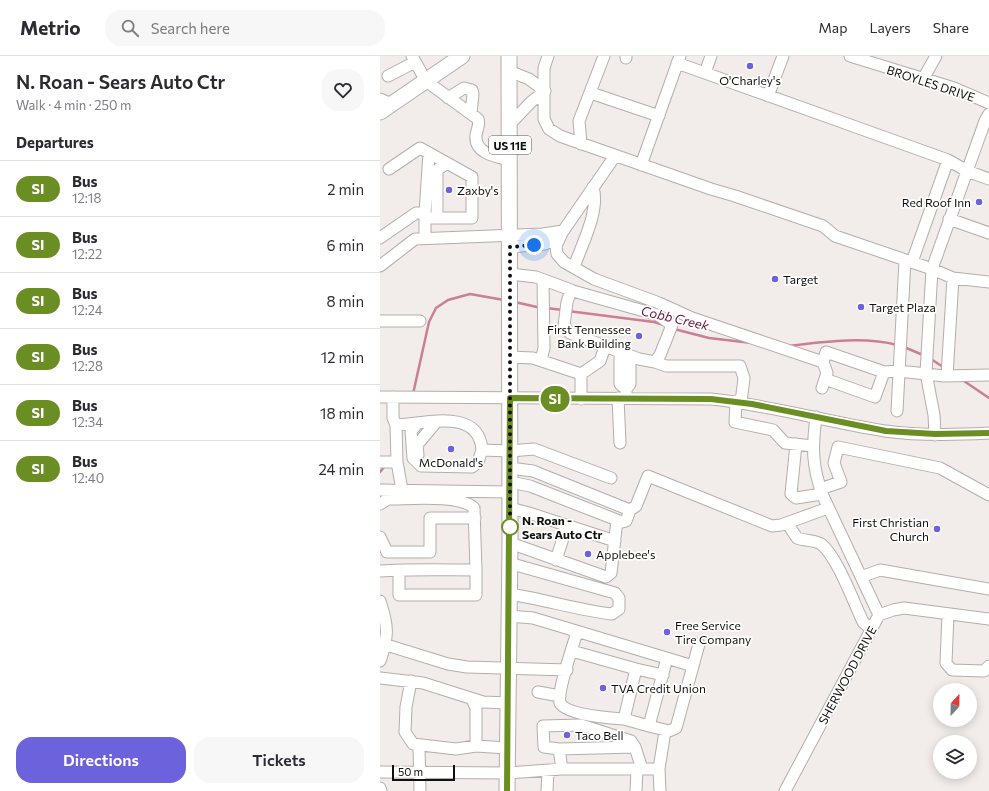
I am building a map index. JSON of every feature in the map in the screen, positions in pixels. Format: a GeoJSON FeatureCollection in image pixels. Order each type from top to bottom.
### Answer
{"type":"FeatureCollection","features":[{"type":"Feature","properties":{"kind":"main road"},"geometry":{"type":"LineString","coordinates":[[384,105],[462,56]]}},
{"type":"Feature","properties":{"kind":"main road","name":"US 11E"},"geometry":{"type":"LineString","coordinates":[[507,791],[510,563],[510,56]]}},
{"type":"Feature","properties":{"kind":"street"},"geometry":{"type":"LineString","coordinates":[[548,56],[544,68],[544,119],[549,129],[581,144],[823,226],[836,236],[932,269],[953,278],[989,282]]}},
{"type":"Feature","properties":{"kind":"street"},"geometry":{"type":"LineString","coordinates":[[581,144],[579,121],[604,56]]}},
{"type":"Feature","properties":{"kind":"street"},"geometry":{"type":"LineString","coordinates":[[704,73],[711,56]]}},
{"type":"Feature","properties":{"kind":"street"},"geometry":{"type":"LineString","coordinates":[[768,96],[783,56]]}},
{"type":"Feature","properties":{"kind":"street","name":"BROYLES DRIVE"},"geometry":{"type":"LineString","coordinates":[[850,56],[871,59],[923,79],[972,95],[989,103]]}},
{"type":"Feature","properties":{"kind":"street"},"geometry":{"type":"LineString","coordinates":[[923,79],[934,57]]}},
{"type":"Feature","properties":{"kind":"street"},"geometry":{"type":"LineString","coordinates":[[388,76],[414,59],[426,80],[448,98],[475,115],[479,123],[476,136],[480,148],[484,152],[510,160]]}},
{"type":"Feature","properties":{"kind":"street"},"geometry":{"type":"LineString","coordinates":[[641,165],[678,60],[704,73],[948,160],[966,172],[989,179]]}},
{"type":"Feature","properties":{"kind":"street"},"geometry":{"type":"LineString","coordinates":[[509,71],[529,79],[545,91]]}},
{"type":"Feature","properties":{"kind":"street"},"geometry":{"type":"LineString","coordinates":[[448,98],[464,88],[472,90],[471,113]]}},
{"type":"Feature","properties":{"kind":"street"},"geometry":{"type":"LineString","coordinates":[[510,124],[531,102],[545,91]]}},
{"type":"Feature","properties":{"kind":"street"},"geometry":{"type":"LineString","coordinates":[[591,93],[659,116]]}},
{"type":"Feature","properties":{"kind":"street"},"geometry":{"type":"LineString","coordinates":[[935,434],[934,414],[926,373],[932,269],[966,172],[989,114]]}},
{"type":"Feature","properties":{"kind":"street"},"geometry":{"type":"LineString","coordinates":[[380,238],[416,213],[437,218],[472,218],[472,177],[420,148],[389,169]]}},
{"type":"Feature","properties":{"kind":"street"},"geometry":{"type":"LineString","coordinates":[[425,237],[429,153]]}},
{"type":"Feature","properties":{"kind":"street"},"geometry":{"type":"LineString","coordinates":[[615,156],[563,231],[556,246],[557,254],[564,262],[594,279],[659,303],[692,318],[823,362]]}},
{"type":"Feature","properties":{"kind":"street"},"geometry":{"type":"LineString","coordinates":[[897,411],[908,261],[948,160]]}},
{"type":"Feature","properties":{"kind":"street"},"geometry":{"type":"LineString","coordinates":[[437,218],[437,170],[447,163]]}},
{"type":"Feature","properties":{"kind":"street"},"geometry":{"type":"LineString","coordinates":[[574,267],[594,209],[595,195],[593,187]]}},
{"type":"Feature","properties":{"kind":"street"},"geometry":{"type":"LineString","coordinates":[[950,219],[989,233]]}},
{"type":"Feature","properties":{"kind":"street"},"geometry":{"type":"LineString","coordinates":[[380,266],[415,239],[425,237],[510,240],[563,231]]}},
{"type":"Feature","properties":{"kind":"street"},"geometry":{"type":"LineString","coordinates":[[510,274],[543,280],[571,290],[658,315],[672,325],[660,355],[655,362]]}},
{"type":"Feature","properties":{"kind":"street"},"geometry":{"type":"LineString","coordinates":[[947,376],[953,278]]}},
{"type":"Feature","properties":{"kind":"street"},"geometry":{"type":"LineString","coordinates":[[588,295],[594,279]]}},
{"type":"Feature","properties":{"kind":"street"},"geometry":{"type":"LineString","coordinates":[[541,360],[544,348],[543,280]]}},
{"type":"Feature","properties":{"kind":"street"},"geometry":{"type":"LineString","coordinates":[[571,290],[567,302],[564,326],[570,333],[639,359],[666,366],[740,366],[744,378],[735,422],[773,430],[785,443],[813,446]]}},
{"type":"Feature","properties":{"kind":"street"},"geometry":{"type":"LineString","coordinates":[[380,320],[420,321]]}},
{"type":"Feature","properties":{"kind":"street"},"geometry":{"type":"LineString","coordinates":[[581,374],[600,361],[605,347]]}},
{"type":"Feature","properties":{"kind":"street"},"geometry":{"type":"LineString","coordinates":[[884,372],[875,397],[824,383],[827,373],[823,362],[826,352],[884,372],[899,371],[947,376],[989,375]]}},
{"type":"Feature","properties":{"kind":"street"},"geometry":{"type":"LineString","coordinates":[[620,443],[623,395],[630,384],[630,359],[625,354]]}},
{"type":"Feature","properties":{"kind":"street"},"geometry":{"type":"LineString","coordinates":[[510,357],[533,358],[581,374]]}},
{"type":"Feature","properties":{"kind":"street"},"geometry":{"type":"LineString","coordinates":[[581,374],[581,399]]}},
{"type":"Feature","properties":{"kind":"street"},"geometry":{"type":"LineString","coordinates":[[380,397],[581,399],[623,395],[711,399],[738,402],[886,431],[935,434],[989,433]]}},
{"type":"Feature","properties":{"kind":"street"},"geometry":{"type":"LineString","coordinates":[[393,397],[393,418],[396,425],[397,462],[402,490]]}},
{"type":"Feature","properties":{"kind":"street"},"geometry":{"type":"LineString","coordinates":[[816,417],[813,446],[814,468],[821,491],[879,615]]}},
{"type":"Feature","properties":{"kind":"street"},"geometry":{"type":"LineString","coordinates":[[396,425],[437,421],[464,422],[475,430],[481,440],[482,450],[478,462],[472,467],[421,466],[413,458],[411,431],[417,424]]}},
{"type":"Feature","properties":{"kind":"street"},"geometry":{"type":"LineString","coordinates":[[437,421],[417,445],[417,455],[423,462],[478,462]]}},
{"type":"Feature","properties":{"kind":"street"},"geometry":{"type":"LineString","coordinates":[[796,444],[791,494],[796,498],[821,491],[842,482],[834,463],[838,447],[940,468],[989,495]]}},
{"type":"Feature","properties":{"kind":"street"},"geometry":{"type":"LineString","coordinates":[[482,450],[510,451],[534,449],[611,478]]}},
{"type":"Feature","properties":{"kind":"street"},"geometry":{"type":"LineString","coordinates":[[380,462],[397,462]]}},
{"type":"Feature","properties":{"kind":"street"},"geometry":{"type":"LineString","coordinates":[[380,490],[402,490],[510,481],[533,471],[630,510]]}},
{"type":"Feature","properties":{"kind":"street"},"geometry":{"type":"LineString","coordinates":[[510,543],[606,577],[611,573],[615,541],[620,521],[636,506],[648,476],[772,526],[828,508]]}},
{"type":"Feature","properties":{"kind":"street"},"geometry":{"type":"LineString","coordinates":[[510,481],[530,486],[620,521]]}},
{"type":"Feature","properties":{"kind":"street"},"geometry":{"type":"LineString","coordinates":[[380,504],[388,499],[456,500],[470,503],[474,508],[476,595],[399,595],[399,571]]}},
{"type":"Feature","properties":{"kind":"street"},"geometry":{"type":"LineString","coordinates":[[510,508],[530,513],[615,541]]}},
{"type":"Feature","properties":{"kind":"street"},"geometry":{"type":"LineString","coordinates":[[430,570],[430,518],[475,518]]}},
{"type":"Feature","properties":{"kind":"street"},"geometry":{"type":"LineString","coordinates":[[787,522],[797,538],[814,541],[821,545],[834,558],[863,622],[871,629]]}},
{"type":"Feature","properties":{"kind":"street"},"geometry":{"type":"LineString","coordinates":[[556,560],[567,526]]}},
{"type":"Feature","properties":{"kind":"street"},"geometry":{"type":"LineString","coordinates":[[380,537],[387,552],[430,552]]}},
{"type":"Feature","properties":{"kind":"street"},"geometry":{"type":"LineString","coordinates":[[834,558],[848,551]]}},
{"type":"Feature","properties":{"kind":"street"},"geometry":{"type":"LineString","coordinates":[[509,594],[537,598],[565,607],[594,612],[612,614],[619,609],[619,598],[615,592],[510,563]]}},
{"type":"Feature","properties":{"kind":"street"},"geometry":{"type":"LineString","coordinates":[[380,571],[476,570]]}},
{"type":"Feature","properties":{"kind":"street"},"geometry":{"type":"LineString","coordinates":[[861,577],[880,570],[989,589]]}},
{"type":"Feature","properties":{"kind":"street"},"geometry":{"type":"LineString","coordinates":[[380,601],[386,620],[380,661]]}},
{"type":"Feature","properties":{"kind":"street","name":"SHERWOOD DRIVE"},"geometry":{"type":"LineString","coordinates":[[785,791],[879,615],[904,608],[989,619]]}},
{"type":"Feature","properties":{"kind":"street"},"geometry":{"type":"LineString","coordinates":[[948,614],[946,663],[952,670],[984,670],[989,666]]}},
{"type":"Feature","properties":{"kind":"street"},"geometry":{"type":"LineString","coordinates":[[509,616],[533,618],[693,666]]}},
{"type":"Feature","properties":{"kind":"street"},"geometry":{"type":"LineString","coordinates":[[578,632],[560,696],[560,703],[566,709],[599,716],[624,719],[665,731],[672,731],[676,728],[699,644]]}},
{"type":"Feature","properties":{"kind":"street"},"geometry":{"type":"LineString","coordinates":[[383,644],[448,664],[467,667],[567,670]]}},
{"type":"Feature","properties":{"kind":"street"},"geometry":{"type":"LineString","coordinates":[[572,651],[663,675]]}},
{"type":"Feature","properties":{"kind":"street"},"geometry":{"type":"LineString","coordinates":[[649,726],[667,658]]}},
{"type":"Feature","properties":{"kind":"street"},"geometry":{"type":"LineString","coordinates":[[624,719],[636,669]]}},
{"type":"Feature","properties":{"kind":"street"},"geometry":{"type":"LineString","coordinates":[[380,678],[411,680],[463,694],[472,699],[483,702],[508,703]]}},
{"type":"Feature","properties":{"kind":"street"},"geometry":{"type":"LineString","coordinates":[[411,680],[406,707],[405,732],[413,744],[419,746],[456,749],[476,746],[507,748]]}},
{"type":"Feature","properties":{"kind":"street"},"geometry":{"type":"LineString","coordinates":[[538,692],[560,696]]}},
{"type":"Feature","properties":{"kind":"street"},"geometry":{"type":"LineString","coordinates":[[472,699],[476,708],[476,746]]}},
{"type":"Feature","properties":{"kind":"street"},"geometry":{"type":"LineString","coordinates":[[635,747],[559,749],[544,747],[543,726],[581,725],[631,741],[635,747],[639,769],[636,791]]}},
{"type":"Feature","properties":{"kind":"street"},"geometry":{"type":"LineString","coordinates":[[660,791],[659,769],[665,731]]}},
{"type":"Feature","properties":{"kind":"street"},"geometry":{"type":"LineString","coordinates":[[419,746],[420,791]]}},
{"type":"Feature","properties":{"kind":"street"},"geometry":{"type":"LineString","coordinates":[[559,749],[562,769]]}},
{"type":"Feature","properties":{"kind":"street"},"geometry":{"type":"LineString","coordinates":[[380,772],[507,773],[562,769],[659,769]]}},
{"type":"Feature","properties":{"kind":"street"},"geometry":{"type":"LineString","coordinates":[[547,791],[548,770]]}},
{"type":"Feature","properties":{"kind":"waterway","name":"Cobb Creek"},"geometry":{"type":"LineString","coordinates":[[413,394],[429,322],[436,308],[448,300],[470,294],[504,300]]}},
{"type":"Feature","properties":{"kind":"waterway","name":"Cobb Creek"},"geometry":{"type":"LineString","coordinates":[[515,302],[541,308]]}},
{"type":"Feature","properties":{"kind":"waterway","name":"Cobb Creek"},"geometry":{"type":"LineString","coordinates":[[546,308],[563,310]]}},
{"type":"Feature","properties":{"kind":"waterway","name":"Cobb Creek"},"geometry":{"type":"LineString","coordinates":[[568,311],[654,322],[664,325]]}},
{"type":"Feature","properties":{"kind":"waterway","name":"Cobb Creek"},"geometry":{"type":"LineString","coordinates":[[674,329],[709,338],[752,343]]}},
{"type":"Feature","properties":{"kind":"waterway","name":"Cobb Creek"},"geometry":{"type":"LineString","coordinates":[[788,346],[857,340],[884,342],[897,345]]}},
{"type":"Feature","properties":{"kind":"waterway","name":"Cobb Creek"},"geometry":{"type":"LineString","coordinates":[[904,347],[923,355]]}},
{"type":"Feature","properties":{"kind":"waterway","name":"Cobb Creek"},"geometry":{"type":"LineString","coordinates":[[931,359],[943,367]]}},
{"type":"Feature","properties":{"kind":"waterway","name":"Cobb Creek"},"geometry":{"type":"LineString","coordinates":[[961,379],[989,398]]}},
{"type":"Feature","properties":{"kind":"waterway","name":"Cobb Creek"},"geometry":{"type":"LineString","coordinates":[[380,472],[385,466]]}},
{"type":"Feature","properties":{"kind":"bus line","name":"SI"},"geometry":{"type":"LineString","coordinates":[[507,791],[510,398],[711,399],[752,404],[886,431],[935,434],[989,433]]}},
{"type":"Feature","properties":{"kind":"place","name":"O'Charley's"},"geometry":{"type":"Point","coordinates":[750,66]}},
{"type":"Feature","properties":{"kind":"place","name":"Zaxby's"},"geometry":{"type":"Point","coordinates":[449,190]}},
{"type":"Feature","properties":{"kind":"place","name":"Red Roof Inn"},"geometry":{"type":"Point","coordinates":[979,202]}},
{"type":"Feature","properties":{"kind":"place","name":"Target"},"geometry":{"type":"Point","coordinates":[775,279]}},
{"type":"Feature","properties":{"kind":"place","name":"Target Plaza"},"geometry":{"type":"Point","coordinates":[861,307]}},
{"type":"Feature","properties":{"kind":"place","name":"First Tennessee Bank Building"},"geometry":{"type":"Point","coordinates":[639,336]}},
{"type":"Feature","properties":{"kind":"place","name":"McDonald's"},"geometry":{"type":"Point","coordinates":[451,449]}},
{"type":"Feature","properties":{"kind":"place","name":"N. Roan - Sears Auto Ctr"},"geometry":{"type":"Point","coordinates":[510,527]}},
{"type":"Feature","properties":{"kind":"place","name":"First Christian Church"},"geometry":{"type":"Point","coordinates":[937,529]}},
{"type":"Feature","properties":{"kind":"place","name":"Applebee's"},"geometry":{"type":"Point","coordinates":[588,554]}},
{"type":"Feature","properties":{"kind":"place","name":"Free Service Tire Company"},"geometry":{"type":"Point","coordinates":[667,632]}},
{"type":"Feature","properties":{"kind":"place","name":"TVA Credit Union"},"geometry":{"type":"Point","coordinates":[603,688]}},
{"type":"Feature","properties":{"kind":"place","name":"Taco Bell"},"geometry":{"type":"Point","coordinates":[567,735]}},
{"type":"Feature","properties":{"kind":"route"},"geometry":{"type":"LineString","coordinates":[[510,527],[510,531],[510,482],[510,398],[510,247],[534,245]]}}]}
